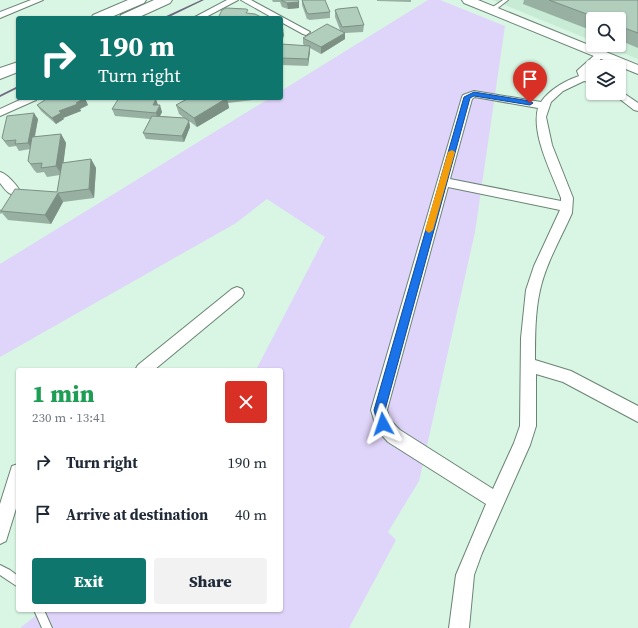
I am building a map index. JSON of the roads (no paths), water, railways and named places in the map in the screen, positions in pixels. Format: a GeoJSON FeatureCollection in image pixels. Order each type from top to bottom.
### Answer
{"type":"FeatureCollection","features":[{"type":"Feature","properties":{"kind":"main road"},"geometry":{"type":"LineString","coordinates":[[103,16],[139,0]]}},
{"type":"Feature","properties":{"kind":"main road"},"geometry":{"type":"LineString","coordinates":[[468,0],[604,60]]}},
{"type":"Feature","properties":{"kind":"main road"},"geometry":{"type":"LineString","coordinates":[[120,16],[158,1]]}},
{"type":"Feature","properties":{"kind":"main road"},"geometry":{"type":"LineString","coordinates":[[129,16],[158,1]]}},
{"type":"Feature","properties":{"kind":"main road"},"geometry":{"type":"LineString","coordinates":[[0,61],[16,54]]}},
{"type":"Feature","properties":{"kind":"main road"},"geometry":{"type":"LineString","coordinates":[[0,74],[16,67]]}},
{"type":"Feature","properties":{"kind":"main road"},"geometry":{"type":"LineString","coordinates":[[626,67],[638,70]]}},
{"type":"Feature","properties":{"kind":"street"},"geometry":{"type":"LineString","coordinates":[[0,15],[39,0]]}},
{"type":"Feature","properties":{"kind":"street"},"geometry":{"type":"LineString","coordinates":[[201,16],[234,0]]}},
{"type":"Feature","properties":{"kind":"street"},"geometry":{"type":"LineString","coordinates":[[245,0],[274,16]]}},
{"type":"Feature","properties":{"kind":"street"},"geometry":{"type":"LineString","coordinates":[[283,20],[306,32]]}},
{"type":"Feature","properties":{"kind":"street"},"geometry":{"type":"LineString","coordinates":[[459,628],[465,575],[474,551],[522,445],[528,426],[528,338],[533,290],[541,266],[566,213],[567,207],[567,198],[545,139],[541,118],[544,106],[552,95],[564,86],[586,80]]}},
{"type":"Feature","properties":{"kind":"street"},"geometry":{"type":"LineString","coordinates":[[496,501],[394,436],[383,424],[379,410],[467,97],[474,94],[544,106]]}},
{"type":"Feature","properties":{"kind":"street"},"geometry":{"type":"LineString","coordinates":[[626,99],[638,108]]}},
{"type":"Feature","properties":{"kind":"street"},"geometry":{"type":"LineString","coordinates":[[0,114],[28,100]]}},
{"type":"Feature","properties":{"kind":"street"},"geometry":{"type":"LineString","coordinates":[[0,176],[14,191]]}},
{"type":"Feature","properties":{"kind":"street"},"geometry":{"type":"LineString","coordinates":[[443,182],[567,207]]}},
{"type":"Feature","properties":{"kind":"street"},"geometry":{"type":"LineString","coordinates":[[145,368],[237,293]]}},
{"type":"Feature","properties":{"kind":"street"},"geometry":{"type":"LineString","coordinates":[[528,365],[566,376],[638,414]]}},
{"type":"Feature","properties":{"kind":"street"},"geometry":{"type":"LineString","coordinates":[[0,535],[16,479]]}},
{"type":"Feature","properties":{"kind":"lane"},"geometry":{"type":"LineString","coordinates":[[492,10],[506,0]]}},
{"type":"Feature","properties":{"kind":"lane"},"geometry":{"type":"LineString","coordinates":[[0,570],[8,573],[16,580]]}},
{"type":"Feature","properties":{"kind":"lane"},"geometry":{"type":"LineString","coordinates":[[40,612],[47,628]]}},
{"type":"Feature","properties":{"kind":"waterway"},"geometry":{"type":"LineString","coordinates":[[168,16],[203,0]]}},
{"type":"Feature","properties":{"kind":"waterway"},"geometry":{"type":"LineString","coordinates":[[0,96],[16,88]]}}]}
